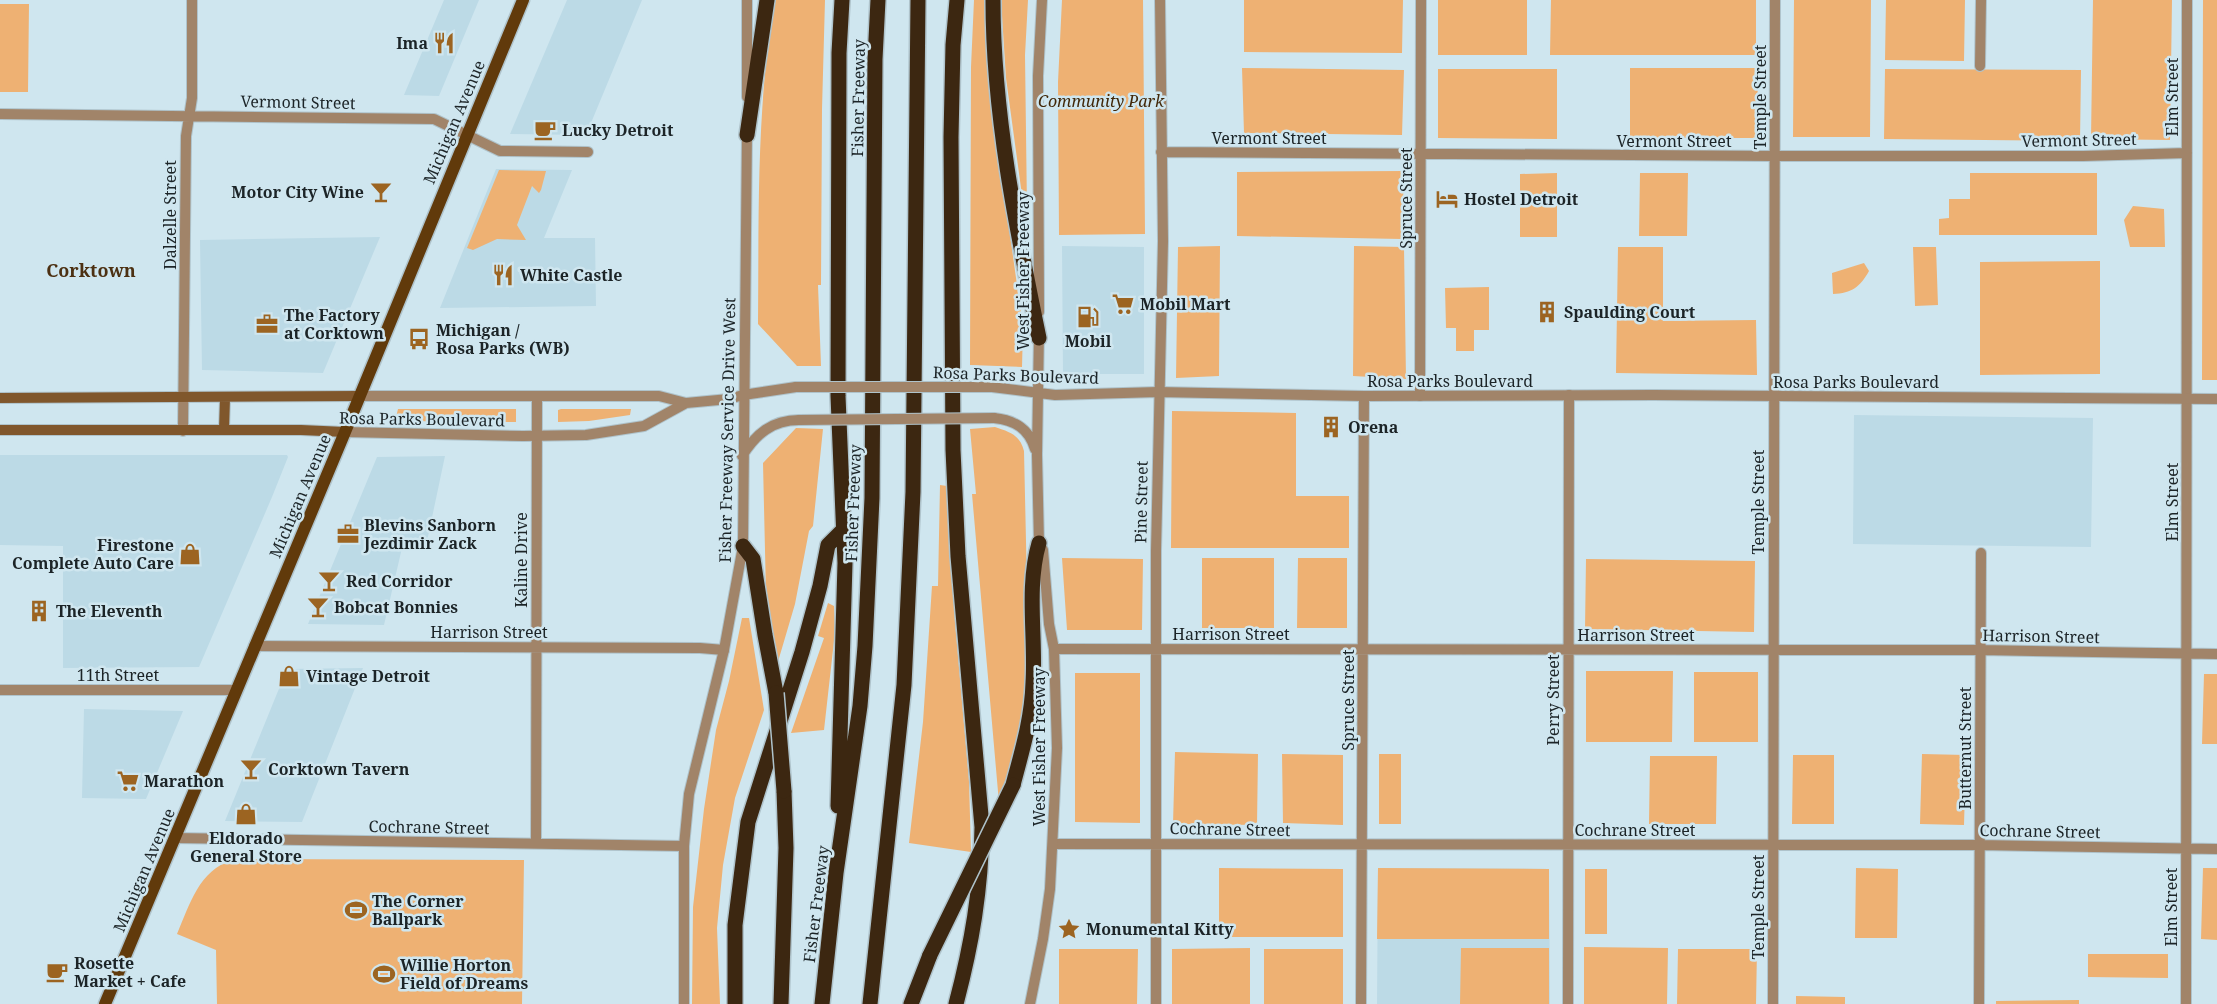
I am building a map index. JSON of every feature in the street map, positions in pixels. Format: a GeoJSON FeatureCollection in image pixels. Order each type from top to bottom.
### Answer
{"type":"FeatureCollection","features":[{"type":"Feature","properties":{"kind":"highway"},"geometry":{"type":"LineString","coordinates":[[747,135],[767,0]]}},
{"type":"Feature","properties":{"kind":"highway"},"geometry":{"type":"LineString","coordinates":[[836,873],[845,563],[838,396],[839,62],[842,0]]}},
{"type":"Feature","properties":{"kind":"highway","name":"Fisher Freeway"},"geometry":{"type":"LineString","coordinates":[[822,1004],[836,873],[860,706],[872,498],[875,59],[878,0]]}},
{"type":"Feature","properties":{"kind":"highway"},"geometry":{"type":"LineString","coordinates":[[870,1004],[904,684],[913,502],[918,0]]}},
{"type":"Feature","properties":{"kind":"highway"},"geometry":{"type":"LineString","coordinates":[[956,1004],[977,911],[982,827],[958,556],[953,450],[952,137],[953,45],[957,0]]}},
{"type":"Feature","properties":{"kind":"highway"},"geometry":{"type":"LineString","coordinates":[[992,0],[993,65],[1001,129],[1016,228],[1039,338]]}},
{"type":"Feature","properties":{"kind":"highway"},"geometry":{"type":"LineString","coordinates":[[735,1004],[735,925],[748,822],[802,652],[820,586],[828,545],[844,529]]}},
{"type":"Feature","properties":{"kind":"highway"},"geometry":{"type":"LineString","coordinates":[[911,1004],[930,956],[1013,784],[1030,713],[1034,683],[1032,566],[1039,542]]}},
{"type":"Feature","properties":{"kind":"highway"},"geometry":{"type":"LineString","coordinates":[[743,546],[753,559],[776,693],[784,791],[786,848],[781,1004]]}},
{"type":"Feature","properties":{"kind":"main road","name":"Michigan Avenue"},"geometry":{"type":"LineString","coordinates":[[105,1004],[345,432],[358,396],[523,0]]}},
{"type":"Feature","properties":{"kind":"main road","name":"Rosa Parks Boulevard"},"geometry":{"type":"LineString","coordinates":[[0,398],[358,396]]}},
{"type":"Feature","properties":{"kind":"main road"},"geometry":{"type":"LineString","coordinates":[[224,430],[225,398]]}},
{"type":"Feature","properties":{"kind":"main road","name":"Rosa Parks Boulevard"},"geometry":{"type":"LineString","coordinates":[[0,430],[345,432]]}},
{"type":"Feature","properties":{"kind":"street","name":"Dalzelle Street"},"geometry":{"type":"LineString","coordinates":[[183,430],[186,136],[192,98],[192,0]]}},
{"type":"Feature","properties":{"kind":"street","name":"Fisher Freeway Service Drive West"},"geometry":{"type":"LineString","coordinates":[[684,1004],[684,846],[689,794],[724,650],[743,546],[742,456],[747,0]]}},
{"type":"Feature","properties":{"kind":"street","name":"West Fisher Freeway"},"geometry":{"type":"LineString","coordinates":[[1030,1004],[1043,939],[1052,844],[1057,744],[1054,649],[1049,624],[1043,550],[1039,542],[1037,455],[1039,338],[1038,76],[1042,0]]}},
{"type":"Feature","properties":{"kind":"street","name":"Pine Street"},"geometry":{"type":"LineString","coordinates":[[1156,1004],[1155,843],[1158,392],[1162,241],[1160,0]]}},
{"type":"Feature","properties":{"kind":"street","name":"Spruce Street"},"geometry":{"type":"LineString","coordinates":[[1420,396],[1421,0]]}},
{"type":"Feature","properties":{"kind":"street","name":"Temple Street"},"geometry":{"type":"LineString","coordinates":[[1773,1004],[1775,0]]}},
{"type":"Feature","properties":{"kind":"street"},"geometry":{"type":"LineString","coordinates":[[1980,66],[1981,0]]}},
{"type":"Feature","properties":{"kind":"street","name":"Elm Street"},"geometry":{"type":"LineString","coordinates":[[2186,1004],[2187,0]]}},
{"type":"Feature","properties":{"kind":"street","name":"Vermont Street"},"geometry":{"type":"LineString","coordinates":[[0,114],[434,119],[500,152],[588,152]]}},
{"type":"Feature","properties":{"kind":"street","name":"Vermont Street"},"geometry":{"type":"LineString","coordinates":[[1161,152],[1774,156],[2083,156],[2188,153]]}},
{"type":"Feature","properties":{"kind":"street","name":"Rosa Parks Boulevard"},"geometry":{"type":"LineString","coordinates":[[358,396],[659,396],[686,403],[729,399],[743,394],[796,387],[992,387],[1056,395],[1158,392],[1364,396],[1568,395],[2217,399]]}},
{"type":"Feature","properties":{"kind":"street","name":"Perry Street"},"geometry":{"type":"LineString","coordinates":[[1568,395],[1568,1004]]}},
{"type":"Feature","properties":{"kind":"street","name":"Kaline Drive"},"geometry":{"type":"LineString","coordinates":[[536,843],[537,396]]}},
{"type":"Feature","properties":{"kind":"street","name":"Spruce Street"},"geometry":{"type":"LineString","coordinates":[[1362,1004],[1364,396]]}},
{"type":"Feature","properties":{"kind":"street","name":"Rosa Parks Boulevard"},"geometry":{"type":"LineString","coordinates":[[345,432],[538,436],[586,435],[644,426],[686,403]]}},
{"type":"Feature","properties":{"kind":"street"},"geometry":{"type":"LineString","coordinates":[[742,456],[749,444],[766,428],[783,421],[994,418],[1005,419],[1020,426],[1032,440],[1037,455]]}},
{"type":"Feature","properties":{"kind":"street","name":"Butternut Street"},"geometry":{"type":"LineString","coordinates":[[1979,1004],[1980,553]]}},
{"type":"Feature","properties":{"kind":"street","name":"Harrison Street"},"geometry":{"type":"LineString","coordinates":[[254,646],[700,648],[724,650]]}},
{"type":"Feature","properties":{"kind":"street","name":"Harrison Street"},"geometry":{"type":"LineString","coordinates":[[1054,649],[1980,650],[2217,654]]}},
{"type":"Feature","properties":{"kind":"street","name":"11th Street"},"geometry":{"type":"LineString","coordinates":[[0,690],[236,690]]}},
{"type":"Feature","properties":{"kind":"street","name":"Cochrane Street"},"geometry":{"type":"LineString","coordinates":[[174,838],[684,846]]}},
{"type":"Feature","properties":{"kind":"street","name":"Cochrane Street"},"geometry":{"type":"LineString","coordinates":[[1052,844],[1979,845],[2217,850]]}},
{"type":"Feature","properties":{"kind":"shaded area"},"geometry":{"type":"Polygon","coordinates":[[[444,0],[479,0],[439,96],[404,95],[444,0]]]}},
{"type":"Feature","properties":{"kind":"shaded area"},"geometry":{"type":"Polygon","coordinates":[[[567,0],[642,0],[586,135],[510,134],[567,0]]]}},
{"type":"Feature","properties":{"kind":"shaded area"},"geometry":{"type":"Polygon","coordinates":[[[496,169],[572,170],[544,238],[595,238],[596,306],[440,308],[496,169]]]}},
{"type":"Feature","properties":{"kind":"shaded area"},"geometry":{"type":"Polygon","coordinates":[[[380,237],[323,373],[202,370],[200,240],[380,237]]]}},
{"type":"Feature","properties":{"kind":"shaded area"},"geometry":{"type":"Polygon","coordinates":[[[1062,246],[1144,247],[1144,374],[1063,374],[1062,246]]]}},
{"type":"Feature","properties":{"kind":"shaded area"},"geometry":{"type":"Polygon","coordinates":[[[1854,415],[2093,418],[2091,547],[1853,544],[1854,415]]]}},
{"type":"Feature","properties":{"kind":"shaded area"},"geometry":{"type":"Polygon","coordinates":[[[0,455],[287,455],[288,457],[272,497],[199,667],[63,668],[63,546],[0,545],[0,455]]]}},
{"type":"Feature","properties":{"kind":"shaded area"},"geometry":{"type":"Polygon","coordinates":[[[445,456],[426,546],[402,548],[384,625],[308,624],[377,457],[445,456]]]}},
{"type":"Feature","properties":{"kind":"shaded area"},"geometry":{"type":"Polygon","coordinates":[[[363,668],[302,822],[225,821],[287,669],[363,668]]]}},
{"type":"Feature","properties":{"kind":"shaded area"},"geometry":{"type":"Polygon","coordinates":[[[84,709],[183,711],[146,799],[82,798],[84,709]]]}},
{"type":"Feature","properties":{"kind":"shaded area"},"geometry":{"type":"Polygon","coordinates":[[[1378,868],[1549,869],[1550,1004],[1377,1004],[1378,868]]]}},
{"type":"Feature","properties":{"kind":"green space"},"geometry":{"type":"Polygon","coordinates":[[[775,0],[825,0],[821,285],[818,285],[821,366],[797,366],[758,324],[760,161],[764,80],[775,0]]]}},
{"type":"Feature","properties":{"kind":"green space"},"geometry":{"type":"Polygon","coordinates":[[[974,0],[985,0],[990,92],[1023,328],[1022,367],[970,365],[971,67],[974,0]]]}},
{"type":"Feature","properties":{"kind":"green space"},"geometry":{"type":"Polygon","coordinates":[[[1001,0],[1028,0],[1025,55],[1027,210],[1024,210],[1006,78],[1001,0]]]}},
{"type":"Feature","properties":{"kind":"green space","name":"Community Park"},"geometry":{"type":"Polygon","coordinates":[[[1062,0],[1143,0],[1145,234],[1059,235],[1058,82],[1062,0]]]}},
{"type":"Feature","properties":{"kind":"green space"},"geometry":{"type":"Polygon","coordinates":[[[1244,0],[1403,0],[1402,53],[1244,52],[1244,0]]]}},
{"type":"Feature","properties":{"kind":"green space"},"geometry":{"type":"Polygon","coordinates":[[[1438,0],[1527,0],[1527,55],[1438,55],[1438,0]]]}},
{"type":"Feature","properties":{"kind":"green space"},"geometry":{"type":"Polygon","coordinates":[[[1551,0],[1756,0],[1756,55],[1550,55],[1551,0]]]}},
{"type":"Feature","properties":{"kind":"green space"},"geometry":{"type":"Polygon","coordinates":[[[1794,0],[1871,0],[1870,137],[1793,137],[1794,0]]]}},
{"type":"Feature","properties":{"kind":"green space"},"geometry":{"type":"Polygon","coordinates":[[[1886,0],[1965,0],[1964,61],[1885,60],[1886,0]]]}},
{"type":"Feature","properties":{"kind":"green space"},"geometry":{"type":"Polygon","coordinates":[[[2093,0],[2172,0],[2170,140],[2091,139],[2093,0]]]}},
{"type":"Feature","properties":{"kind":"green space"},"geometry":{"type":"Polygon","coordinates":[[[2203,0],[2217,0],[2217,380],[2202,380],[2203,0]]]}},
{"type":"Feature","properties":{"kind":"green space"},"geometry":{"type":"Polygon","coordinates":[[[0,4],[29,4],[28,92],[0,92],[0,4]]]}},
{"type":"Feature","properties":{"kind":"green space"},"geometry":{"type":"Polygon","coordinates":[[[1242,68],[1404,70],[1402,135],[1244,133],[1242,68]]]}},
{"type":"Feature","properties":{"kind":"green space"},"geometry":{"type":"Polygon","coordinates":[[[1630,68],[1758,68],[1757,138],[1630,138],[1630,68]]]}},
{"type":"Feature","properties":{"kind":"green space"},"geometry":{"type":"Polygon","coordinates":[[[1438,69],[1557,69],[1557,139],[1438,138],[1438,69]]]}},
{"type":"Feature","properties":{"kind":"green space"},"geometry":{"type":"Polygon","coordinates":[[[1885,69],[2081,70],[2080,141],[1884,139],[1885,69]]]}},
{"type":"Feature","properties":{"kind":"green space"},"geometry":{"type":"Polygon","coordinates":[[[499,170],[546,171],[539,193],[532,186],[517,225],[526,240],[497,239],[473,250],[467,248],[499,170]]]}},
{"type":"Feature","properties":{"kind":"green space"},"geometry":{"type":"Polygon","coordinates":[[[1404,171],[1402,239],[1237,236],[1237,172],[1404,171]]]}},
{"type":"Feature","properties":{"kind":"green space"},"geometry":{"type":"Polygon","coordinates":[[[1557,173],[1557,237],[1520,237],[1520,174],[1557,173]]]}},
{"type":"Feature","properties":{"kind":"green space"},"geometry":{"type":"Polygon","coordinates":[[[1640,173],[1688,173],[1687,236],[1639,236],[1640,173]]]}},
{"type":"Feature","properties":{"kind":"green space"},"geometry":{"type":"Polygon","coordinates":[[[1970,173],[2097,173],[2097,235],[1939,235],[1939,219],[1949,218],[1949,199],[1970,199],[1970,173]]]}},
{"type":"Feature","properties":{"kind":"green space"},"geometry":{"type":"Polygon","coordinates":[[[2133,206],[2164,209],[2165,247],[2130,247],[2124,220],[2133,206]]]}},
{"type":"Feature","properties":{"kind":"green space"},"geometry":{"type":"Polygon","coordinates":[[[1220,246],[1219,376],[1176,378],[1178,247],[1220,246]]]}},
{"type":"Feature","properties":{"kind":"green space"},"geometry":{"type":"Polygon","coordinates":[[[1354,246],[1404,247],[1406,379],[1353,376],[1354,246]]]}},
{"type":"Feature","properties":{"kind":"green space"},"geometry":{"type":"Polygon","coordinates":[[[1618,247],[1663,247],[1663,321],[1756,320],[1757,375],[1616,373],[1618,247]]]}},
{"type":"Feature","properties":{"kind":"green space"},"geometry":{"type":"Polygon","coordinates":[[[1913,247],[1936,247],[1938,305],[1915,306],[1913,247]]]}},
{"type":"Feature","properties":{"kind":"green space"},"geometry":{"type":"Polygon","coordinates":[[[2100,261],[2100,374],[1980,375],[1980,262],[2100,261]]]}},
{"type":"Feature","properties":{"kind":"green space"},"geometry":{"type":"Polygon","coordinates":[[[1864,263],[1869,271],[1859,285],[1850,291],[1833,294],[1832,273],[1864,263]]]}},
{"type":"Feature","properties":{"kind":"green space"},"geometry":{"type":"Polygon","coordinates":[[[1489,287],[1489,330],[1474,330],[1474,351],[1456,351],[1456,328],[1446,328],[1445,288],[1489,287]]]}},
{"type":"Feature","properties":{"kind":"green space"},"geometry":{"type":"Polygon","coordinates":[[[398,409],[516,409],[516,422],[395,421],[398,409]]]}},
{"type":"Feature","properties":{"kind":"green space"},"geometry":{"type":"Polygon","coordinates":[[[631,409],[630,415],[589,421],[558,422],[558,410],[631,409]]]}},
{"type":"Feature","properties":{"kind":"green space"},"geometry":{"type":"Polygon","coordinates":[[[1172,411],[1296,413],[1296,496],[1349,496],[1349,548],[1171,548],[1172,411]]]}},
{"type":"Feature","properties":{"kind":"green space"},"geometry":{"type":"Polygon","coordinates":[[[995,427],[1014,435],[1020,441],[1024,451],[1028,632],[1025,715],[1010,775],[999,803],[972,494],[976,494],[970,429],[995,427]]]}},
{"type":"Feature","properties":{"kind":"green space"},"geometry":{"type":"Polygon","coordinates":[[[796,428],[823,429],[813,526],[809,531],[795,604],[777,665],[766,594],[763,463],[796,428]]]}},
{"type":"Feature","properties":{"kind":"green space"},"geometry":{"type":"Polygon","coordinates":[[[940,485],[947,486],[955,622],[969,781],[971,852],[909,843],[923,722],[932,586],[938,586],[940,485]]]}},
{"type":"Feature","properties":{"kind":"green space"},"geometry":{"type":"Polygon","coordinates":[[[1062,558],[1143,559],[1142,630],[1067,630],[1062,558]]]}},
{"type":"Feature","properties":{"kind":"green space"},"geometry":{"type":"Polygon","coordinates":[[[1202,558],[1274,558],[1274,628],[1202,628],[1202,558]]]}},
{"type":"Feature","properties":{"kind":"green space"},"geometry":{"type":"Polygon","coordinates":[[[1298,558],[1347,558],[1347,628],[1297,628],[1298,558]]]}},
{"type":"Feature","properties":{"kind":"green space"},"geometry":{"type":"Polygon","coordinates":[[[1586,559],[1755,561],[1754,632],[1585,629],[1586,559]]]}},
{"type":"Feature","properties":{"kind":"green space"},"geometry":{"type":"Polygon","coordinates":[[[828,603],[834,606],[835,632],[824,730],[791,733],[824,638],[818,636],[828,603]]]}},
{"type":"Feature","properties":{"kind":"green space"},"geometry":{"type":"Polygon","coordinates":[[[742,618],[749,618],[764,710],[735,798],[723,865],[717,928],[720,1004],[692,1004],[693,907],[704,809],[716,730],[729,681],[742,618]]]}},
{"type":"Feature","properties":{"kind":"green space"},"geometry":{"type":"Polygon","coordinates":[[[1586,671],[1673,671],[1672,742],[1586,742],[1586,671]]]}},
{"type":"Feature","properties":{"kind":"green space"},"geometry":{"type":"Polygon","coordinates":[[[1694,672],[1758,672],[1758,742],[1694,742],[1694,672]]]}},
{"type":"Feature","properties":{"kind":"green space"},"geometry":{"type":"Polygon","coordinates":[[[1075,673],[1140,673],[1140,823],[1075,822],[1075,673]]]}},
{"type":"Feature","properties":{"kind":"green space"},"geometry":{"type":"Polygon","coordinates":[[[2204,674],[2217,674],[2217,744],[2202,744],[2204,674]]]}},
{"type":"Feature","properties":{"kind":"green space"},"geometry":{"type":"Polygon","coordinates":[[[1175,752],[1258,754],[1257,825],[1173,824],[1175,752]]]}},
{"type":"Feature","properties":{"kind":"green space"},"geometry":{"type":"Polygon","coordinates":[[[1282,754],[1343,755],[1343,825],[1283,823],[1282,754]]]}},
{"type":"Feature","properties":{"kind":"green space"},"geometry":{"type":"Polygon","coordinates":[[[1379,754],[1401,754],[1401,824],[1379,824],[1379,754]]]}},
{"type":"Feature","properties":{"kind":"green space"},"geometry":{"type":"Polygon","coordinates":[[[1922,754],[1966,755],[1964,825],[1920,824],[1922,754]]]}},
{"type":"Feature","properties":{"kind":"green space"},"geometry":{"type":"Polygon","coordinates":[[[1793,755],[1834,755],[1834,824],[1792,824],[1793,755]]]}},
{"type":"Feature","properties":{"kind":"green space"},"geometry":{"type":"Polygon","coordinates":[[[1650,756],[1717,756],[1716,824],[1649,824],[1650,756]]]}},
{"type":"Feature","properties":{"kind":"green space","name":"The Corner Ballpark"},"geometry":{"type":"Polygon","coordinates":[[[233,859],[524,860],[522,1004],[217,1004],[216,950],[177,934],[197,889],[211,872],[233,859]]]}},
{"type":"Feature","properties":{"kind":"green space"},"geometry":{"type":"Polygon","coordinates":[[[1219,868],[1343,869],[1343,937],[1219,937],[1219,868]]]}},
{"type":"Feature","properties":{"kind":"green space"},"geometry":{"type":"Polygon","coordinates":[[[1378,868],[1549,869],[1549,939],[1377,939],[1378,868]]]}},
{"type":"Feature","properties":{"kind":"green space"},"geometry":{"type":"Polygon","coordinates":[[[1856,868],[1898,869],[1897,938],[1855,938],[1856,868]]]}},
{"type":"Feature","properties":{"kind":"green space"},"geometry":{"type":"Polygon","coordinates":[[[2203,868],[2217,868],[2217,940],[2201,939],[2203,868]]]}},
{"type":"Feature","properties":{"kind":"green space"},"geometry":{"type":"Polygon","coordinates":[[[1585,869],[1607,869],[1607,934],[1585,934],[1585,869]]]}},
{"type":"Feature","properties":{"kind":"green space"},"geometry":{"type":"Polygon","coordinates":[[[1584,947],[1668,948],[1667,1004],[1584,1004],[1584,947]]]}},
{"type":"Feature","properties":{"kind":"green space"},"geometry":{"type":"Polygon","coordinates":[[[1250,948],[1250,1004],[1172,1004],[1172,949],[1250,948]]]}},
{"type":"Feature","properties":{"kind":"green space"},"geometry":{"type":"Polygon","coordinates":[[[1461,948],[1549,948],[1549,1004],[1460,1004],[1461,948]]]}},
{"type":"Feature","properties":{"kind":"green space"},"geometry":{"type":"Polygon","coordinates":[[[1059,949],[1138,949],[1137,1004],[1059,1004],[1059,949]]]}},
{"type":"Feature","properties":{"kind":"green space"},"geometry":{"type":"Polygon","coordinates":[[[1264,949],[1343,949],[1343,1004],[1264,1004],[1264,949]]]}},
{"type":"Feature","properties":{"kind":"green space"},"geometry":{"type":"Polygon","coordinates":[[[1678,949],[1757,949],[1756,1004],[1677,1004],[1678,949]]]}},
{"type":"Feature","properties":{"kind":"green space"},"geometry":{"type":"Polygon","coordinates":[[[2088,954],[2168,954],[2168,978],[2088,977],[2088,954]]]}},
{"type":"Feature","properties":{"kind":"green space"},"geometry":{"type":"Polygon","coordinates":[[[1796,996],[1845,997],[1845,1004],[1796,1004],[1796,996]]]}},
{"type":"Feature","properties":{"kind":"green space"},"geometry":{"type":"Polygon","coordinates":[[[2079,1000],[2079,1004],[1996,1004],[1996,1001],[2079,1000]]]}},
{"type":"Feature","properties":{"kind":"place","name":"Ima"},"geometry":{"type":"Point","coordinates":[444,43]}},
{"type":"Feature","properties":{"kind":"place","name":"Lucky Detroit"},"geometry":{"type":"Point","coordinates":[545,130]}},
{"type":"Feature","properties":{"kind":"place","name":"Motor City Wine"},"geometry":{"type":"Point","coordinates":[381,192]}},
{"type":"Feature","properties":{"kind":"place","name":"Hostel Detroit"},"geometry":{"type":"Point","coordinates":[1447,199]}},
{"type":"Feature","properties":{"kind":"place","name":"White Castle"},"geometry":{"type":"Point","coordinates":[503,275]}},
{"type":"Feature","properties":{"kind":"place","name":"Mobil Mart"},"geometry":{"type":"Point","coordinates":[1123,304]}},
{"type":"Feature","properties":{"kind":"place","name":"Spaulding Court"},"geometry":{"type":"Point","coordinates":[1547,312]}},
{"type":"Feature","properties":{"kind":"place","name":"Mobil"},"geometry":{"type":"Point","coordinates":[1088,317]}},
{"type":"Feature","properties":{"kind":"place","name":"The Factory at Corktown"},"geometry":{"type":"Point","coordinates":[267,324]}},
{"type":"Feature","properties":{"kind":"place","name":"Michigan / Rosa Parks (WB)"},"geometry":{"type":"Point","coordinates":[419,339]}},
{"type":"Feature","properties":{"kind":"place","name":"Orena"},"geometry":{"type":"Point","coordinates":[1331,427]}},
{"type":"Feature","properties":{"kind":"place","name":"Blevins Sanborn Jezdimir Zack"},"geometry":{"type":"Point","coordinates":[348,534]}},
{"type":"Feature","properties":{"kind":"place","name":"Firestone Complete Auto Care"},"geometry":{"type":"Point","coordinates":[190,554]}},
{"type":"Feature","properties":{"kind":"place","name":"Red Corridor"},"geometry":{"type":"Point","coordinates":[329,581]}},
{"type":"Feature","properties":{"kind":"place","name":"Bobcat Bonnies"},"geometry":{"type":"Point","coordinates":[318,607]}},
{"type":"Feature","properties":{"kind":"place","name":"The Eleventh"},"geometry":{"type":"Point","coordinates":[39,611]}},
{"type":"Feature","properties":{"kind":"place","name":"Vintage Detroit"},"geometry":{"type":"Point","coordinates":[289,676]}},
{"type":"Feature","properties":{"kind":"place","name":"Corktown Tavern"},"geometry":{"type":"Point","coordinates":[251,769]}},
{"type":"Feature","properties":{"kind":"place","name":"Marathon"},"geometry":{"type":"Point","coordinates":[128,781]}},
{"type":"Feature","properties":{"kind":"place","name":"Eldorado General Store"},"geometry":{"type":"Point","coordinates":[246,814]}},
{"type":"Feature","properties":{"kind":"place","name":"The Corner Ballpark"},"geometry":{"type":"Point","coordinates":[356,910]}},
{"type":"Feature","properties":{"kind":"place","name":"Monumental Kitty"},"geometry":{"type":"Point","coordinates":[1069,929]}},
{"type":"Feature","properties":{"kind":"place","name":"Rosette Market + Cafe"},"geometry":{"type":"Point","coordinates":[57,972]}},
{"type":"Feature","properties":{"kind":"place","name":"Willie Horton Field of Dreams"},"geometry":{"type":"Point","coordinates":[384,974]}},
{"type":"Feature","properties":{"kind":"district","name":"Corktown"},"geometry":{"type":"Point","coordinates":[91,271]}}]}
